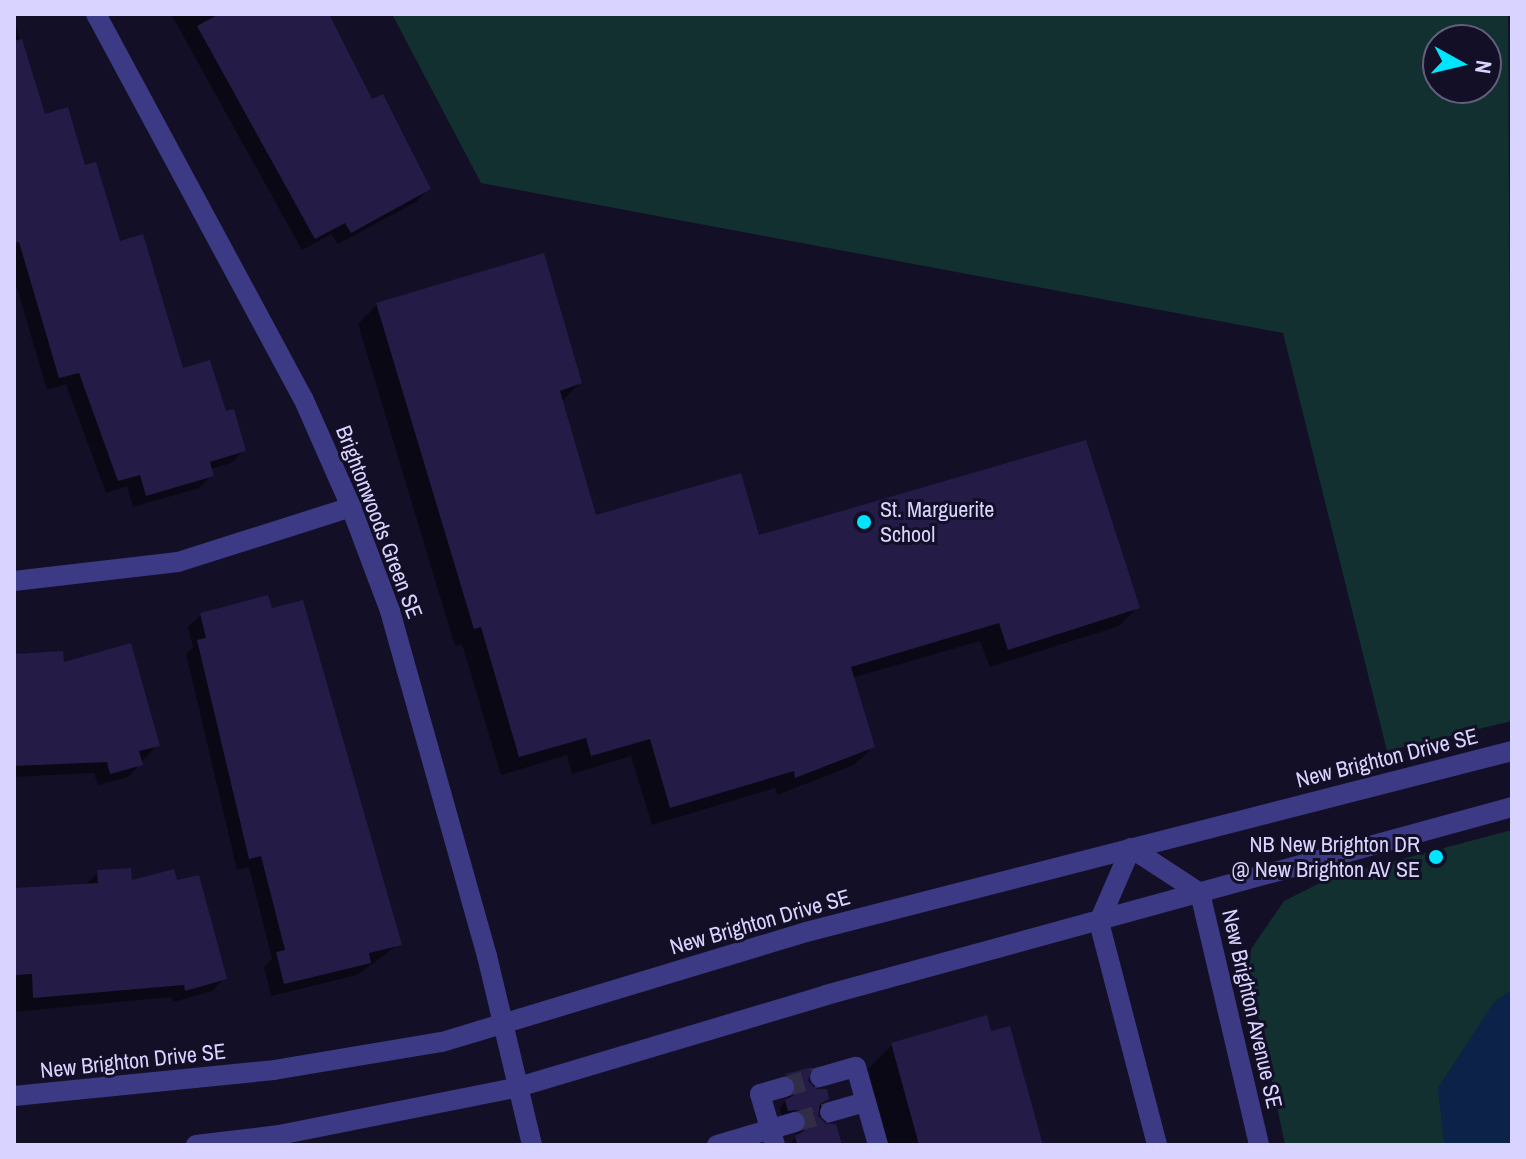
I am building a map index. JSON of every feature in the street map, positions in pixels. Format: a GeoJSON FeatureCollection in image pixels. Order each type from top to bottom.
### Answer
{"type":"FeatureCollection","features":[{"type":"Feature","properties":{"kind":"street","name":"Brightonwoods Green SE"},"geometry":{"type":"LineString","coordinates":[[96,14],[303,398],[351,507],[390,611],[532,1145]]}},
{"type":"Feature","properties":{"kind":"street"},"geometry":{"type":"LineString","coordinates":[[14,581],[178,562],[351,507]]}},
{"type":"Feature","properties":{"kind":"street","name":"New Brighton Drive SE"},"geometry":{"type":"LineString","coordinates":[[14,1096],[274,1070],[442,1042],[806,932],[1512,751]]}},
{"type":"Feature","properties":{"kind":"street"},"geometry":{"type":"LineString","coordinates":[[196,1145],[279,1135],[515,1088],[826,995],[1512,807]]}},
{"type":"Feature","properties":{"kind":"street"},"geometry":{"type":"LineString","coordinates":[[1131,848],[1099,922],[1157,1145]]}},
{"type":"Feature","properties":{"kind":"street","name":"New Brighton Avenue SE"},"geometry":{"type":"LineString","coordinates":[[1131,848],[1200,893],[1259,1145]]}},
{"type":"Feature","properties":{"kind":"street"},"geometry":{"type":"LineString","coordinates":[[820,1077],[856,1067],[878,1145]]}},
{"type":"Feature","properties":{"kind":"street"},"geometry":{"type":"LineString","coordinates":[[772,1137],[760,1094],[784,1087]]}},
{"type":"Feature","properties":{"kind":"street"},"geometry":{"type":"LineString","coordinates":[[830,1112],[866,1102]]}},
{"type":"Feature","properties":{"kind":"street"},"geometry":{"type":"LineString","coordinates":[[717,1145],[772,1137],[795,1122]]}},
{"type":"Feature","properties":{"kind":"green space"},"geometry":{"type":"Polygon","coordinates":[[[392,14],[1508,14],[1512,721],[1387,751],[1283,333],[481,183],[392,14]]]}},
{"type":"Feature","properties":{"kind":"green space"},"geometry":{"type":"Polygon","coordinates":[[[1512,830],[1512,1145],[1285,1145],[1249,972],[1251,949],[1284,901],[1330,878],[1512,830]]]}},
{"type":"Feature","properties":{"kind":"water"},"geometry":{"type":"Polygon","coordinates":[[[1512,990],[1512,1145],[1444,1145],[1438,1088],[1494,1002],[1512,990]]]}},
{"type":"Feature","properties":{"kind":"building"},"geometry":{"type":"Polygon","coordinates":[[[219,14],[329,14],[372,99],[383,94],[431,189],[351,233],[345,223],[315,239],[197,26],[219,14]]]}},
{"type":"Feature","properties":{"kind":"building"},"geometry":{"type":"Polygon","coordinates":[[[22,39],[45,114],[68,107],[85,165],[96,162],[120,241],[143,234],[183,368],[210,360],[226,411],[234,409],[246,451],[210,462],[214,476],[146,496],[140,475],[118,481],[79,373],[59,378],[19,242],[14,243],[14,41],[22,39]]]}},
{"type":"Feature","properties":{"kind":"building"},"geometry":{"type":"Polygon","coordinates":[[[544,253],[582,383],[560,391],[596,515],[741,473],[759,535],[1086,440],[1140,608],[1008,650],[999,623],[851,667],[875,747],[795,778],[794,771],[670,808],[650,739],[591,756],[586,738],[519,757],[481,627],[474,629],[376,303],[544,253]]]}},
{"type":"Feature","properties":{"kind":"building"},"geometry":{"type":"Polygon","coordinates":[[[268,595],[272,608],[303,600],[402,945],[369,953],[371,963],[284,984],[276,952],[285,950],[261,856],[249,859],[197,640],[206,638],[200,613],[268,595]]]}},
{"type":"Feature","properties":{"kind":"building"},"geometry":{"type":"Polygon","coordinates":[[[131,643],[160,746],[139,751],[143,765],[110,774],[107,762],[14,766],[14,654],[63,651],[64,662],[131,643]]]}},
{"type":"Feature","properties":{"kind":"building"},"geometry":{"type":"Polygon","coordinates":[[[131,868],[132,880],[174,869],[177,880],[199,875],[227,979],[185,991],[184,985],[33,998],[32,974],[15,975],[14,888],[98,883],[97,870],[131,868]]]}},
{"type":"Feature","properties":{"kind":"building"},"geometry":{"type":"Polygon","coordinates":[[[987,1015],[991,1031],[1010,1026],[1043,1145],[919,1145],[891,1043],[987,1015]]]}},
{"type":"Feature","properties":{"kind":"building"},"geometry":{"type":"Polygon","coordinates":[[[812,1067],[808,1081],[816,1089],[827,1089],[829,1099],[820,1104],[818,1116],[826,1124],[836,1124],[842,1145],[797,1145],[795,1136],[805,1130],[808,1119],[799,1110],[788,1111],[785,1100],[794,1095],[797,1084],[785,1074],[812,1067]]]}},
{"type":"Feature","properties":{"kind":"tunnel"},"geometry":{"type":"LineString","coordinates":[[784,1087],[820,1077]]}},
{"type":"Feature","properties":{"kind":"tunnel"},"geometry":{"type":"LineString","coordinates":[[795,1122],[830,1112]]}},
{"type":"Feature","properties":{"kind":"place","name":"St. Marguerite School"},"geometry":{"type":"Point","coordinates":[864,522]}},
{"type":"Feature","properties":{"kind":"place","name":"NB New Brighton DR @ New Brighton AV SE"},"geometry":{"type":"Point","coordinates":[1436,857]}}]}
